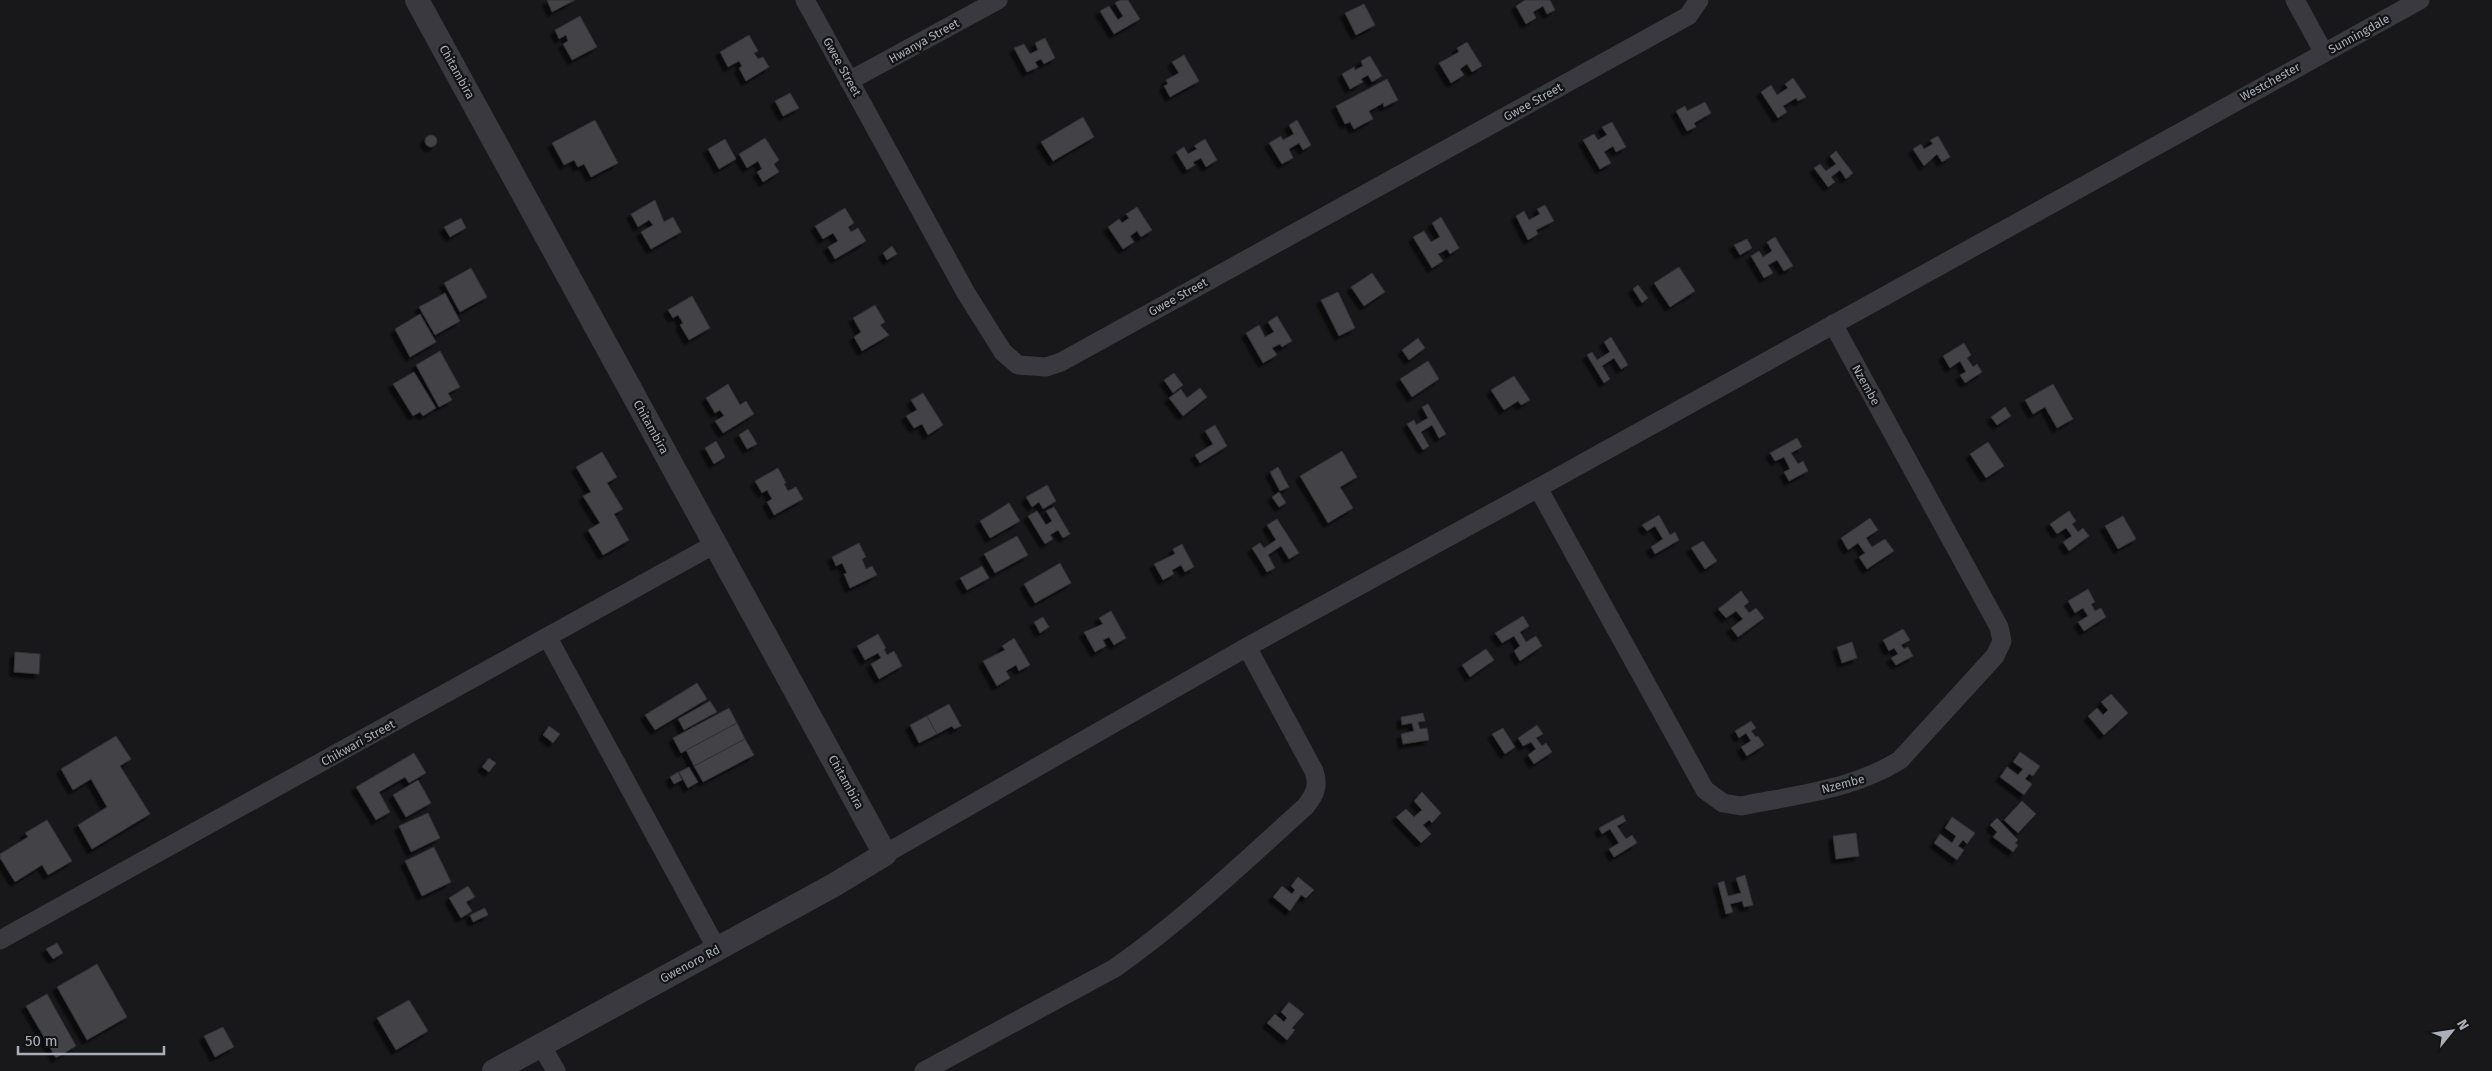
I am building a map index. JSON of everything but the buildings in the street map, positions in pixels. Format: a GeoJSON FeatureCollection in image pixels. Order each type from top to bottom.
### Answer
{"type":"FeatureCollection","features":[{"type":"Feature","properties":{"kind":"street","name":"Chitambira"},"geometry":{"type":"LineString","coordinates":[[417,0],[885,854]]}},
{"type":"Feature","properties":{"kind":"street","name":"Gwee Street"},"geometry":{"type":"LineString","coordinates":[[805,0],[966,292],[1003,352],[1018,365],[1046,366],[1079,352],[1688,16],[1699,0]]}},
{"type":"Feature","properties":{"kind":"street","name":"Hwanya Street"},"geometry":{"type":"LineString","coordinates":[[849,81],[998,0]]}},
{"type":"Feature","properties":{"kind":"street"},"geometry":{"type":"LineString","coordinates":[[2295,0],[2324,53]]}},
{"type":"Feature","properties":{"kind":"street","name":"Sunningdale"},"geometry":{"type":"LineString","coordinates":[[2324,53],[2420,0]]}},
{"type":"Feature","properties":{"kind":"street","name":"Westchester"},"geometry":{"type":"LineString","coordinates":[[885,854],[1247,647],[2324,53]]}},
{"type":"Feature","properties":{"kind":"street","name":"Nzembe"},"geometry":{"type":"LineString","coordinates":[[1538,488],[1705,790],[1723,803],[1741,806],[1853,784],[1880,772],[1900,760],[1995,656],[2002,641],[1999,627],[1833,324]]}},
{"type":"Feature","properties":{"kind":"street","name":"Chikwari Street"},"geometry":{"type":"LineString","coordinates":[[0,940],[715,544]]}},
{"type":"Feature","properties":{"kind":"street"},"geometry":{"type":"LineString","coordinates":[[548,638],[717,949]]}},
{"type":"Feature","properties":{"kind":"street"},"geometry":{"type":"LineString","coordinates":[[924,1071],[1115,968],[1139,951],[1223,881],[1306,806],[1316,793],[1317,781],[1314,771],[1247,647]]}},
{"type":"Feature","properties":{"kind":"street","name":"Gwenoro Rd"},"geometry":{"type":"LineString","coordinates":[[494,1071],[834,885],[885,854]]}},
{"type":"Feature","properties":{"kind":"street"},"geometry":{"type":"LineString","coordinates":[[542,1045],[556,1071]]}}]}
